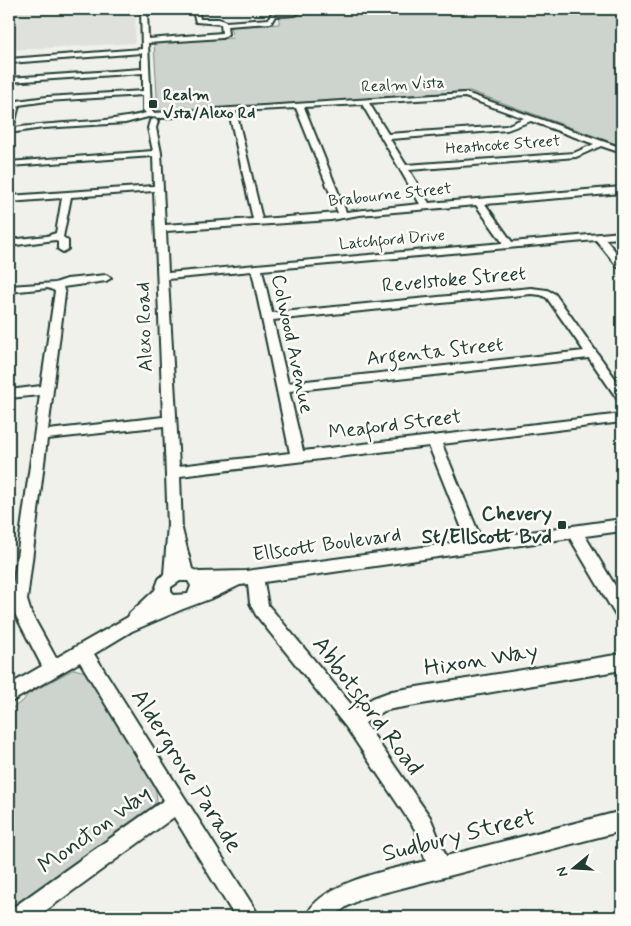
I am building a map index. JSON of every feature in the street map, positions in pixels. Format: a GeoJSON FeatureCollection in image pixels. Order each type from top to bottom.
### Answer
{"type":"FeatureCollection","features":[{"type":"Feature","properties":{"kind":"street","name":"Alexo Road"},"geometry":{"type":"LineString","coordinates":[[144,9],[148,119],[157,153],[175,525],[184,576]]}},
{"type":"Feature","properties":{"kind":"street"},"geometry":{"type":"LineString","coordinates":[[195,9],[198,21],[225,24],[269,21],[274,15],[295,13],[297,12],[296,9]]}},
{"type":"Feature","properties":{"kind":"street"},"geometry":{"type":"LineString","coordinates":[[146,41],[222,36],[225,34],[223,26],[225,24]]}},
{"type":"Feature","properties":{"kind":"street"},"geometry":{"type":"LineString","coordinates":[[9,60],[146,51]]}},
{"type":"Feature","properties":{"kind":"street"},"geometry":{"type":"LineString","coordinates":[[9,80],[147,71]]}},
{"type":"Feature","properties":{"kind":"street"},"geometry":{"type":"LineString","coordinates":[[10,132],[12,104],[147,93]]}},
{"type":"Feature","properties":{"kind":"street","name":"Realm Vista"},"geometry":{"type":"LineString","coordinates":[[10,132],[232,109],[468,96],[622,151]]}},
{"type":"Feature","properties":{"kind":"street"},"geometry":{"type":"LineString","coordinates":[[364,101],[426,206]]}},
{"type":"Feature","properties":{"kind":"street"},"geometry":{"type":"LineString","coordinates":[[299,105],[343,214]]}},
{"type":"Feature","properties":{"kind":"street"},"geometry":{"type":"LineString","coordinates":[[232,109],[258,221]]}},
{"type":"Feature","properties":{"kind":"street"},"geometry":{"type":"LineString","coordinates":[[385,136],[506,128],[532,118]]}},
{"type":"Feature","properties":{"kind":"street","name":"Heathcote Street"},"geometry":{"type":"LineString","coordinates":[[404,168],[576,155],[602,144]]}},
{"type":"Feature","properties":{"kind":"street"},"geometry":{"type":"LineString","coordinates":[[9,164],[157,153]]}},
{"type":"Feature","properties":{"kind":"street"},"geometry":{"type":"LineString","coordinates":[[9,199],[159,188]]}},
{"type":"Feature","properties":{"kind":"street","name":"Brabourne Street"},"geometry":{"type":"LineString","coordinates":[[161,228],[281,221],[426,206],[622,190]]}},
{"type":"Feature","properties":{"kind":"street"},"geometry":{"type":"LineString","coordinates":[[57,237],[61,232],[67,195]]}},
{"type":"Feature","properties":{"kind":"street"},"geometry":{"type":"LineString","coordinates":[[479,202],[509,245]]}},
{"type":"Feature","properties":{"kind":"street","name":"Latchford Drive"},"geometry":{"type":"LineString","coordinates":[[164,276],[622,235]]}},
{"type":"Feature","properties":{"kind":"street"},"geometry":{"type":"LineString","coordinates":[[9,243],[57,237],[63,241],[63,250]]}},
{"type":"Feature","properties":{"kind":"street"},"geometry":{"type":"LineString","coordinates":[[598,237],[622,265]]}},
{"type":"Feature","properties":{"kind":"street","name":"Colwood Avenue"},"geometry":{"type":"LineString","coordinates":[[256,268],[298,458]]}},
{"type":"Feature","properties":{"kind":"street"},"geometry":{"type":"LineString","coordinates":[[9,289],[48,285],[56,286],[67,282],[106,278]]}},
{"type":"Feature","properties":{"kind":"street"},"geometry":{"type":"LineString","coordinates":[[53,669],[23,614],[19,600],[60,294],[60,290],[56,286]]}},
{"type":"Feature","properties":{"kind":"street","name":"Revelstoke Street"},"geometry":{"type":"LineString","coordinates":[[267,317],[538,291],[551,296],[622,397]]}},
{"type":"Feature","properties":{"kind":"street","name":"Argenta Street"},"geometry":{"type":"LineString","coordinates":[[282,388],[592,354]]}},
{"type":"Feature","properties":{"kind":"street"},"geometry":{"type":"LineString","coordinates":[[9,394],[46,390]]}},
{"type":"Feature","properties":{"kind":"street","name":"Meaford Street"},"geometry":{"type":"LineString","coordinates":[[173,472],[622,418]]}},
{"type":"Feature","properties":{"kind":"street"},"geometry":{"type":"LineString","coordinates":[[40,435],[170,420]]}},
{"type":"Feature","properties":{"kind":"street"},"geometry":{"type":"LineString","coordinates":[[434,441],[476,545]]}},
{"type":"Feature","properties":{"kind":"street","name":"Ellscott Boulevard"},"geometry":{"type":"LineString","coordinates":[[184,576],[250,577],[622,525]]}},
{"type":"Feature","properties":{"kind":"street"},"geometry":{"type":"LineString","coordinates":[[574,531],[622,611]]}},
{"type":"Feature","properties":{"kind":"street"},"geometry":{"type":"LineString","coordinates":[[9,695],[126,626],[194,598],[199,590],[184,576],[165,584],[163,592],[126,626]]}},
{"type":"Feature","properties":{"kind":"street","name":"Ellscott Boulevard"},"geometry":{"type":"LineString","coordinates":[[194,598],[218,587],[250,577]]}},
{"type":"Feature","properties":{"kind":"street","name":"Abbotsford Road"},"geometry":{"type":"LineString","coordinates":[[250,577],[262,610],[353,721],[423,824],[439,868]]}},
{"type":"Feature","properties":{"kind":"street"},"geometry":{"type":"LineString","coordinates":[[163,592],[168,600],[178,604]]}},
{"type":"Feature","properties":{"kind":"street","name":"Aldergrove Parade"},"geometry":{"type":"LineString","coordinates":[[84,651],[247,917]]}},
{"type":"Feature","properties":{"kind":"street","name":"Hixon Way"},"geometry":{"type":"LineString","coordinates":[[353,721],[380,704],[392,700],[622,662]]}},
{"type":"Feature","properties":{"kind":"street","name":"Moncton Way"},"geometry":{"type":"LineString","coordinates":[[19,917],[176,804]]}},
{"type":"Feature","properties":{"kind":"street","name":"Sudbury Street"},"geometry":{"type":"LineString","coordinates":[[317,917],[349,892],[622,821]]}},
{"type":"Feature","properties":{"kind":"shaded area"},"geometry":{"type":"Polygon","coordinates":[[[9,9],[136,9],[135,43],[9,50],[9,9]]]}},
{"type":"Feature","properties":{"kind":"shaded area"},"geometry":{"type":"Polygon","coordinates":[[[302,9],[622,9],[622,146],[470,91],[158,113],[154,43],[233,38],[230,27],[279,24],[279,18],[306,15],[302,9]]]}},
{"type":"Feature","properties":{"kind":"shaded area"},"geometry":{"type":"Polygon","coordinates":[[[74,669],[86,672],[91,678],[155,784],[157,800],[145,816],[9,913],[9,710],[23,701],[28,694],[74,669]]]}},
{"type":"Feature","properties":{"kind":"place","name":"Realm Vsta/Alexo Rd"},"geometry":{"type":"Point","coordinates":[153,104]}},
{"type":"Feature","properties":{"kind":"place","name":"Chevery St/Ellscott Bvd"},"geometry":{"type":"Point","coordinates":[562,525]}}]}
